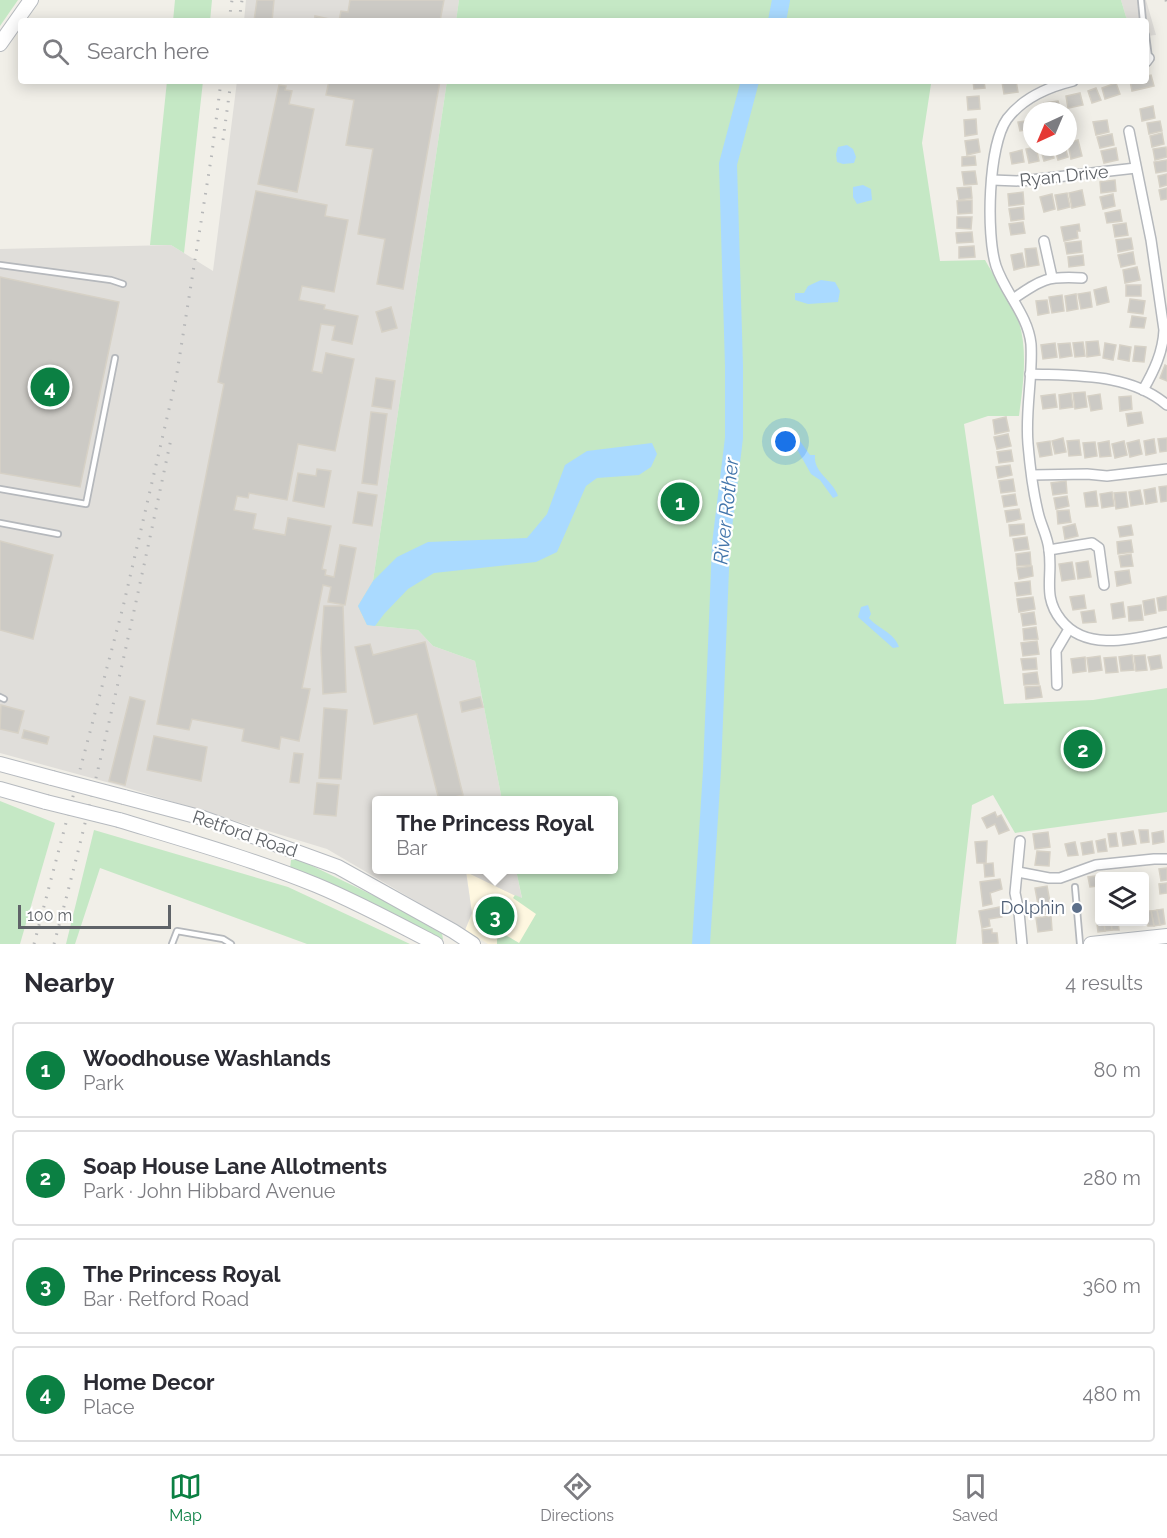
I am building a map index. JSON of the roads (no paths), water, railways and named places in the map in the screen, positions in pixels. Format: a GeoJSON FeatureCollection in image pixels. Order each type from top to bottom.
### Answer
{"type":"FeatureCollection","features":[{"type":"Feature","properties":{"kind":"main road"},"geometry":{"type":"LineString","coordinates":[[18,18],[31,0]]}},
{"type":"Feature","properties":{"kind":"main road"},"geometry":{"type":"LineString","coordinates":[[0,44],[18,18]]}},
{"type":"Feature","properties":{"kind":"main road","name":"Retford Road"},"geometry":{"type":"LineString","coordinates":[[0,764],[203,818],[338,867],[473,944]]}},
{"type":"Feature","properties":{"kind":"main road","name":"Retford Road"},"geometry":{"type":"LineString","coordinates":[[0,789],[119,820],[277,870],[349,901],[436,944]]}},
{"type":"Feature","properties":{"kind":"main road"},"geometry":{"type":"LineString","coordinates":[[1091,944],[1167,936]]}},
{"type":"Feature","properties":{"kind":"street"},"geometry":{"type":"LineString","coordinates":[[1064,84],[1041,92],[1014,111],[1005,122],[999,139],[992,180],[990,218],[993,255],[997,268],[1023,318],[1030,341],[1027,424],[1036,504],[1050,550],[1048,591],[1050,600],[1061,620],[1069,629],[1084,637],[1103,641],[1167,632]]}},
{"type":"Feature","properties":{"kind":"street"},"geometry":{"type":"LineString","coordinates":[[1129,131],[1151,240],[1164,330],[1164,343],[1143,390]]}},
{"type":"Feature","properties":{"kind":"street","name":"Ryan Drive"},"geometry":{"type":"LineString","coordinates":[[992,180],[1021,181],[1136,168]]}},
{"type":"Feature","properties":{"kind":"street"},"geometry":{"type":"LineString","coordinates":[[1044,241],[1052,277]]}},
{"type":"Feature","properties":{"kind":"street"},"geometry":{"type":"LineString","coordinates":[[1013,299],[1052,277],[1082,278]]}},
{"type":"Feature","properties":{"kind":"street"},"geometry":{"type":"LineString","coordinates":[[1030,374],[1102,378],[1143,390],[1156,396],[1167,405]]}},
{"type":"Feature","properties":{"kind":"street"},"geometry":{"type":"LineString","coordinates":[[1032,475],[1068,473],[1107,476],[1167,469]]}},
{"type":"Feature","properties":{"kind":"street"},"geometry":{"type":"LineString","coordinates":[[1050,550],[1092,543],[1096,545],[1099,548],[1104,585]]}},
{"type":"Feature","properties":{"kind":"street"},"geometry":{"type":"LineString","coordinates":[[1057,685],[1056,651],[1069,629]]}},
{"type":"Feature","properties":{"kind":"street"},"geometry":{"type":"LineString","coordinates":[[1020,841],[1015,893],[1022,944]]}},
{"type":"Feature","properties":{"kind":"street"},"geometry":{"type":"LineString","coordinates":[[1018,872],[1060,878],[1096,865],[1167,859]]}},
{"type":"Feature","properties":{"kind":"lane"},"geometry":{"type":"LineString","coordinates":[[1141,0],[1143,18]]}},
{"type":"Feature","properties":{"kind":"lane"},"geometry":{"type":"LineString","coordinates":[[0,265],[111,280],[123,284]]}},
{"type":"Feature","properties":{"kind":"lane"},"geometry":{"type":"LineString","coordinates":[[0,489],[86,504],[115,358]]}},
{"type":"Feature","properties":{"kind":"lane"},"geometry":{"type":"LineString","coordinates":[[0,523],[58,534]]}},
{"type":"Feature","properties":{"kind":"lane"},"geometry":{"type":"LineString","coordinates":[[1075,887],[1080,944]]}},
{"type":"Feature","properties":{"kind":"lane"},"geometry":{"type":"LineString","coordinates":[[172,944],[177,931],[224,939],[231,944]]}},
{"type":"Feature","properties":{"kind":"water"},"geometry":{"type":"Polygon","coordinates":[[[847,145],[853,149],[856,157],[854,163],[837,162],[838,147],[847,145]]]}},
{"type":"Feature","properties":{"kind":"water"},"geometry":{"type":"Polygon","coordinates":[[[863,185],[871,189],[872,200],[857,204],[853,197],[853,187],[863,185]]]}},
{"type":"Feature","properties":{"kind":"water"},"geometry":{"type":"Polygon","coordinates":[[[821,280],[835,282],[840,291],[838,302],[808,304],[795,300],[795,293],[804,293],[808,286],[821,280]]]}},
{"type":"Feature","properties":{"kind":"water"},"geometry":{"type":"Polygon","coordinates":[[[788,428],[792,430],[810,455],[815,455],[817,467],[838,496],[833,498],[820,480],[811,474],[788,433],[788,428]]]}},
{"type":"Feature","properties":{"kind":"water"},"geometry":{"type":"Polygon","coordinates":[[[652,443],[657,454],[651,467],[639,475],[597,478],[586,486],[557,552],[536,562],[434,573],[408,589],[375,626],[367,625],[358,606],[373,581],[397,557],[428,542],[527,538],[547,514],[565,465],[587,451],[652,443]]]}},
{"type":"Feature","properties":{"kind":"water"},"geometry":{"type":"Polygon","coordinates":[[[868,605],[871,614],[869,618],[890,634],[899,647],[893,648],[858,617],[861,607],[868,605]]]}},
{"type":"Feature","properties":{"kind":"waterway","name":"River Rother"},"geometry":{"type":"LineString","coordinates":[[778,18],[781,0]]}},
{"type":"Feature","properties":{"kind":"waterway","name":"River Rother"},"geometry":{"type":"LineString","coordinates":[[701,944],[712,770],[721,544],[734,438],[728,164],[749,84]]}},
{"type":"Feature","properties":{"kind":"railway"},"geometry":{"type":"LineString","coordinates":[[229,18],[232,0]]}},
{"type":"Feature","properties":{"kind":"railway"},"geometry":{"type":"LineString","coordinates":[[239,18],[242,0]]}},
{"type":"Feature","properties":{"kind":"railway"},"geometry":{"type":"LineString","coordinates":[[1166,0],[1167,5]]}},
{"type":"Feature","properties":{"kind":"railway"},"geometry":{"type":"LineString","coordinates":[[34,944],[123,607],[176,379],[221,84]]}},
{"type":"Feature","properties":{"kind":"railway"},"geometry":{"type":"LineString","coordinates":[[223,140],[231,84]]}},
{"type":"Feature","properties":{"kind":"railway"},"geometry":{"type":"LineString","coordinates":[[54,944],[101,755],[171,439]]}},
{"type":"Feature","properties":{"kind":"place","name":"Home Decor"},"geometry":{"type":"Point","coordinates":[50,387]}},
{"type":"Feature","properties":{"kind":"place","name":"Woodhouse Washlands"},"geometry":{"type":"Point","coordinates":[680,502]}},
{"type":"Feature","properties":{"kind":"place","name":"Soap House Lane Allotments"},"geometry":{"type":"Point","coordinates":[1083,749]}},
{"type":"Feature","properties":{"kind":"place","name":"Dolphin"},"geometry":{"type":"Point","coordinates":[1077,908]}},
{"type":"Feature","properties":{"kind":"place","name":"The Princess Royal"},"geometry":{"type":"Point","coordinates":[495,916]}}]}
